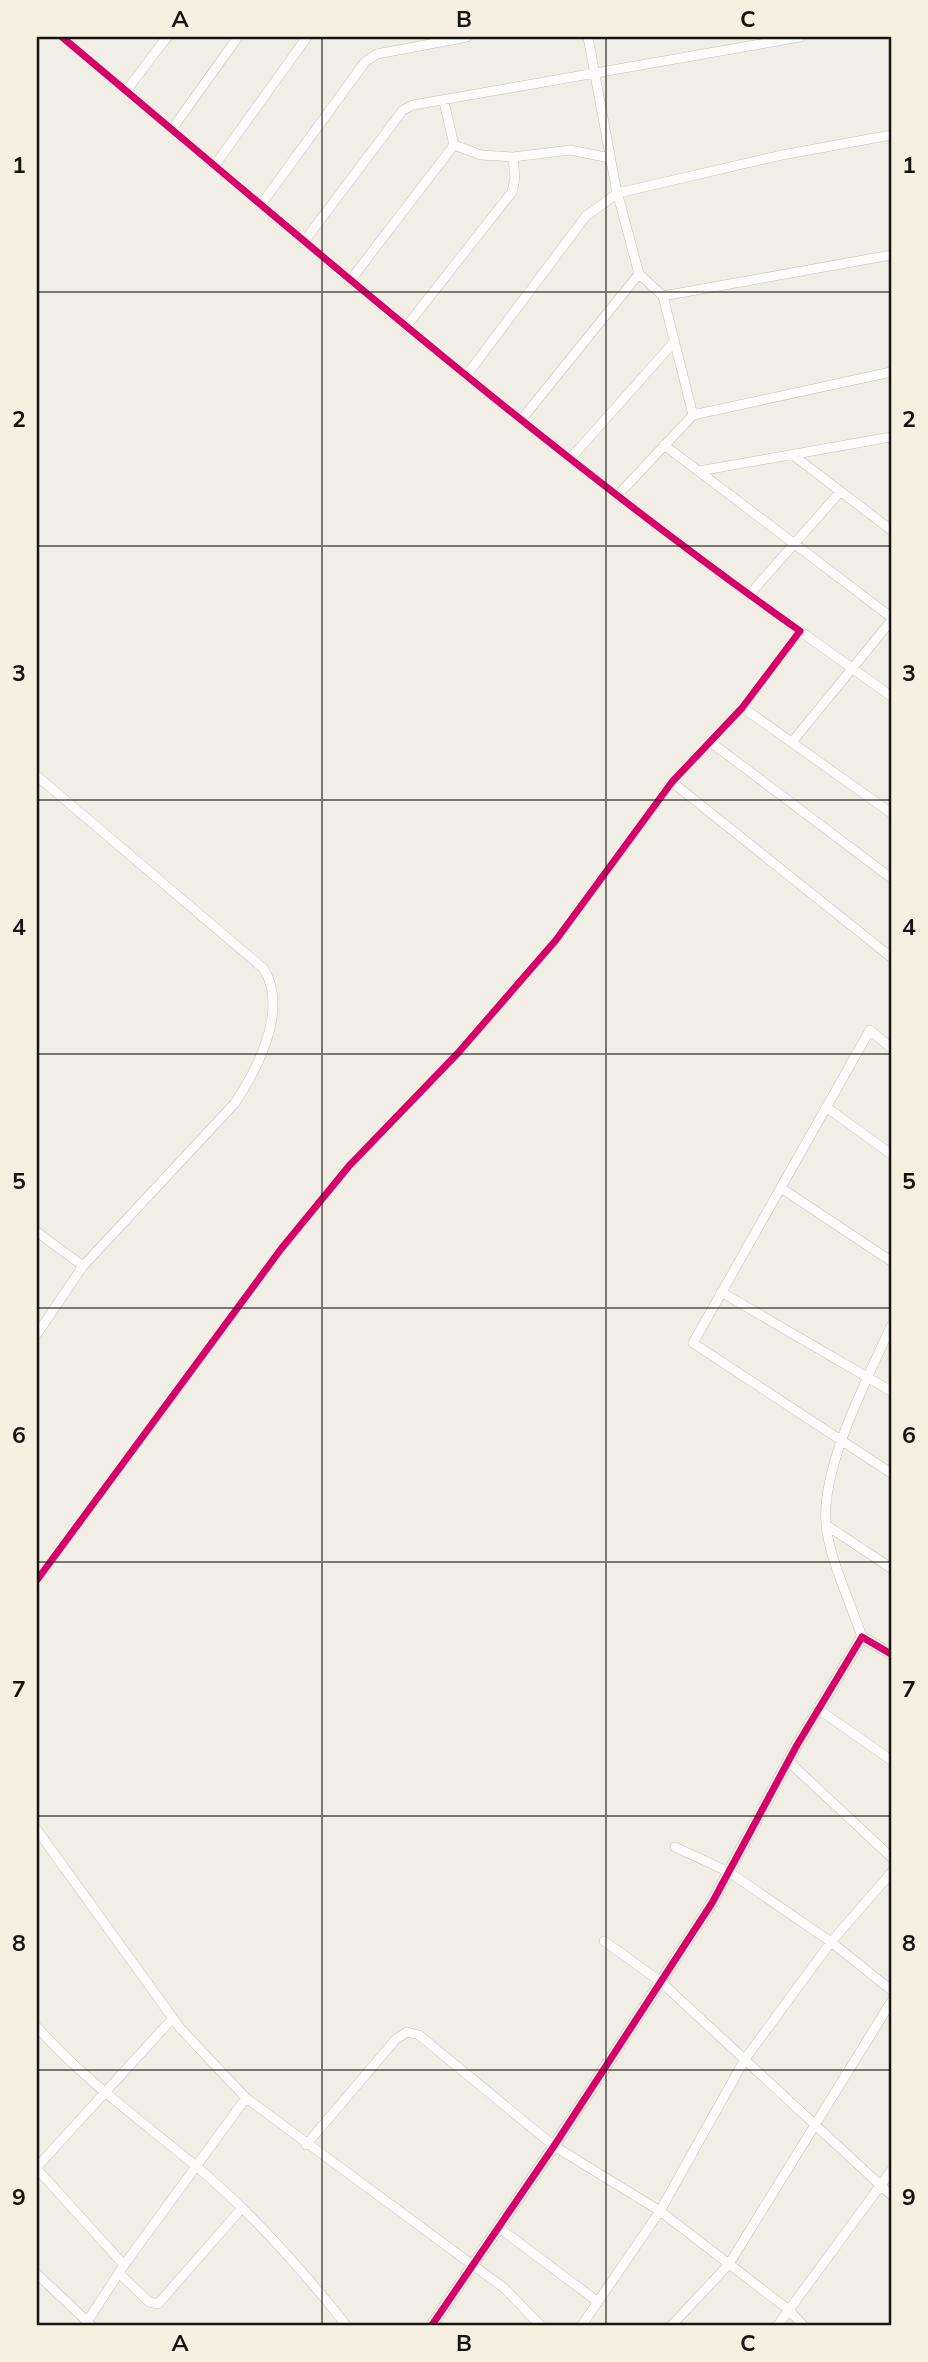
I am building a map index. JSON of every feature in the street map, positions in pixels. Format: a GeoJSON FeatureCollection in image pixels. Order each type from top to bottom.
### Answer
{"type":"FeatureCollection","features":[{"type":"Feature","properties":{"kind":"street"},"geometry":{"type":"LineString","coordinates":[[62,37],[405,328],[617,496],[749,595],[891,696]]}},
{"type":"Feature","properties":{"kind":"street"},"geometry":{"type":"LineString","coordinates":[[126,90],[167,37]]}},
{"type":"Feature","properties":{"kind":"street"},"geometry":{"type":"LineString","coordinates":[[172,129],[238,37]]}},
{"type":"Feature","properties":{"kind":"street"},"geometry":{"type":"LineString","coordinates":[[215,165],[307,37]]}},
{"type":"Feature","properties":{"kind":"street"},"geometry":{"type":"LineString","coordinates":[[260,205],[365,62],[377,54],[467,37]]}},
{"type":"Feature","properties":{"kind":"street"},"geometry":{"type":"LineString","coordinates":[[588,37],[610,158],[639,274],[663,296],[693,415]]}},
{"type":"Feature","properties":{"kind":"street"},"geometry":{"type":"LineString","coordinates":[[303,243],[403,110],[413,105],[444,102],[800,37]]}},
{"type":"Feature","properties":{"kind":"street"},"geometry":{"type":"LineString","coordinates":[[444,102],[454,145]]}},
{"type":"Feature","properties":{"kind":"street"},"geometry":{"type":"LineString","coordinates":[[466,376],[586,216],[618,193],[782,155],[891,135]]}},
{"type":"Feature","properties":{"kind":"street"},"geometry":{"type":"LineString","coordinates":[[454,145],[481,155],[513,157],[570,150],[610,158]]}},
{"type":"Feature","properties":{"kind":"street"},"geometry":{"type":"LineString","coordinates":[[349,282],[454,145]]}},
{"type":"Feature","properties":{"kind":"street"},"geometry":{"type":"LineString","coordinates":[[405,328],[512,192],[515,178],[513,157]]}},
{"type":"Feature","properties":{"kind":"street"},"geometry":{"type":"LineString","coordinates":[[663,296],[891,255]]}},
{"type":"Feature","properties":{"kind":"street"},"geometry":{"type":"LineString","coordinates":[[522,420],[639,274]]}},
{"type":"Feature","properties":{"kind":"street"},"geometry":{"type":"LineString","coordinates":[[570,459],[674,342]]}},
{"type":"Feature","properties":{"kind":"street"},"geometry":{"type":"LineString","coordinates":[[617,496],[693,415],[891,372]]}},
{"type":"Feature","properties":{"kind":"street"},"geometry":{"type":"LineString","coordinates":[[699,471],[891,437]]}},
{"type":"Feature","properties":{"kind":"street"},"geometry":{"type":"LineString","coordinates":[[664,445],[891,619],[792,742]]}},
{"type":"Feature","properties":{"kind":"street"},"geometry":{"type":"LineString","coordinates":[[793,455],[891,530]]}},
{"type":"Feature","properties":{"kind":"street"},"geometry":{"type":"LineString","coordinates":[[749,595],[840,492]]}},
{"type":"Feature","properties":{"kind":"street"},"geometry":{"type":"LineString","coordinates":[[37,1580],[281,1249],[349,1166],[458,1053],[556,940],[672,782],[743,707],[800,631]]}},
{"type":"Feature","properties":{"kind":"street"},"geometry":{"type":"LineString","coordinates":[[743,707],[891,813]]}},
{"type":"Feature","properties":{"kind":"street"},"geometry":{"type":"LineString","coordinates":[[709,741],[891,878]]}},
{"type":"Feature","properties":{"kind":"street"},"geometry":{"type":"LineString","coordinates":[[37,776],[264,969],[274,986],[275,1004],[253,1076],[235,1103],[83,1266],[37,1334]]}},
{"type":"Feature","properties":{"kind":"street"},"geometry":{"type":"LineString","coordinates":[[672,782],[891,957]]}},
{"type":"Feature","properties":{"kind":"street"},"geometry":{"type":"LineString","coordinates":[[891,1048],[870,1030],[693,1343],[891,1473]]}},
{"type":"Feature","properties":{"kind":"street"},"geometry":{"type":"LineString","coordinates":[[826,1107],[891,1154]]}},
{"type":"Feature","properties":{"kind":"street"},"geometry":{"type":"LineString","coordinates":[[780,1188],[891,1261]]}},
{"type":"Feature","properties":{"kind":"street"},"geometry":{"type":"LineString","coordinates":[[37,1232],[83,1266]]}},
{"type":"Feature","properties":{"kind":"street"},"geometry":{"type":"LineString","coordinates":[[721,1292],[891,1391]]}},
{"type":"Feature","properties":{"kind":"street"},"geometry":{"type":"LineString","coordinates":[[891,1325],[840,1442],[827,1504],[826,1525],[862,1637],[891,1654]]}},
{"type":"Feature","properties":{"kind":"street"},"geometry":{"type":"LineString","coordinates":[[826,1525],[891,1568]]}},
{"type":"Feature","properties":{"kind":"street"},"geometry":{"type":"LineString","coordinates":[[432,2325],[661,1982],[729,1872],[788,1761],[862,1637]]}},
{"type":"Feature","properties":{"kind":"street"},"geometry":{"type":"LineString","coordinates":[[818,1709],[891,1760]]}},
{"type":"Feature","properties":{"kind":"street"},"geometry":{"type":"LineString","coordinates":[[788,1761],[891,1857]]}},
{"type":"Feature","properties":{"kind":"street"},"geometry":{"type":"LineString","coordinates":[[37,1830],[173,2018],[246,2098],[471,2267],[504,2288],[540,2325]]}},
{"type":"Feature","properties":{"kind":"street"},"geometry":{"type":"LineString","coordinates":[[675,1847],[729,1872],[831,1942],[891,1990]]}},
{"type":"Feature","properties":{"kind":"street"},"geometry":{"type":"LineString","coordinates":[[582,2325],[660,2211],[745,2059],[831,1942],[891,1873]]}},
{"type":"Feature","properties":{"kind":"street"},"geometry":{"type":"LineString","coordinates":[[604,1941],[661,1982],[891,2195]]}},
{"type":"Feature","properties":{"kind":"street"},"geometry":{"type":"LineString","coordinates":[[672,2325],[729,2264],[891,2002]]}},
{"type":"Feature","properties":{"kind":"street"},"geometry":{"type":"LineString","coordinates":[[173,2018],[37,2168],[149,2302],[158,2304],[242,2208]]}},
{"type":"Feature","properties":{"kind":"street"},"geometry":{"type":"LineString","coordinates":[[37,2027],[105,2095],[198,2168],[267,2231],[346,2325]]}},
{"type":"Feature","properties":{"kind":"street"},"geometry":{"type":"LineString","coordinates":[[306,2145],[396,2039],[407,2032],[419,2035],[554,2146],[660,2211],[789,2310],[803,2325]]}},
{"type":"Feature","properties":{"kind":"street"},"geometry":{"type":"LineString","coordinates":[[37,2274],[88,2324],[121,2269],[198,2168],[246,2098]]}},
{"type":"Feature","properties":{"kind":"street"},"geometry":{"type":"LineString","coordinates":[[778,2325],[891,2171]]}},
{"type":"Feature","properties":{"kind":"street"},"geometry":{"type":"LineString","coordinates":[[498,2227],[598,2302]]}},
{"type":"Feature","properties":{"kind":"cycle path"},"geometry":{"type":"LineString","coordinates":[[37,1580],[281,1249],[349,1166],[458,1053],[556,940],[672,782],[742,708],[800,631],[609,490],[516,416],[62,37]]}},
{"type":"Feature","properties":{"kind":"cycle path"},"geometry":{"type":"LineString","coordinates":[[432,2325],[554,2146],[712,1903],[797,1745],[862,1637],[891,1654]]}}]}
